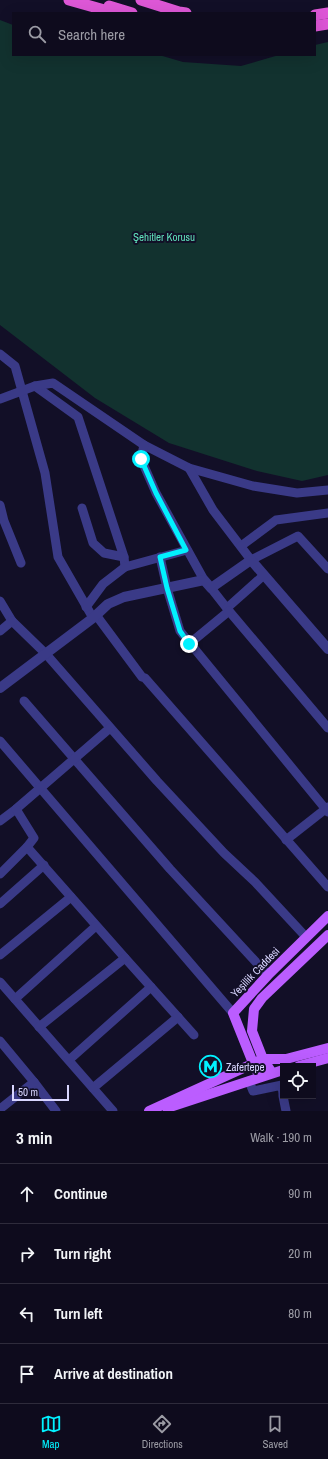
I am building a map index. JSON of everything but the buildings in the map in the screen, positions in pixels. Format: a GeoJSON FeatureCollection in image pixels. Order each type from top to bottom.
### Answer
{"type":"FeatureCollection","features":[{"type":"Feature","properties":{"kind":"highway"},"geometry":{"type":"LineString","coordinates":[[69,0],[111,12]]}},
{"type":"Feature","properties":{"kind":"highway"},"geometry":{"type":"LineString","coordinates":[[92,0],[129,12]]}},
{"type":"Feature","properties":{"kind":"highway"},"geometry":{"type":"LineString","coordinates":[[141,0],[179,12]]}},
{"type":"Feature","properties":{"kind":"highway"},"geometry":{"type":"LineString","coordinates":[[316,15],[328,13]]}},
{"type":"Feature","properties":{"kind":"highway"},"geometry":{"type":"LineString","coordinates":[[316,26],[328,24]]}},
{"type":"Feature","properties":{"kind":"main road","name":"Yeşillik Caddesi"},"geometry":{"type":"LineString","coordinates":[[260,1077],[233,1012],[306,936],[328,916]]}},
{"type":"Feature","properties":{"kind":"main road"},"geometry":{"type":"LineString","coordinates":[[272,1073],[263,1059],[252,1031],[254,1009],[262,998],[328,935]]}},
{"type":"Feature","properties":{"kind":"main road"},"geometry":{"type":"LineString","coordinates":[[149,1111],[263,1059],[286,1059],[328,1048]]}},
{"type":"Feature","properties":{"kind":"main road"},"geometry":{"type":"LineString","coordinates":[[310,1063],[328,1058]]}},
{"type":"Feature","properties":{"kind":"main road"},"geometry":{"type":"LineString","coordinates":[[162,1111],[280,1071]]}},
{"type":"Feature","properties":{"kind":"street"},"geometry":{"type":"LineString","coordinates":[[0,354],[14,366],[45,473],[58,557],[86,607],[142,677],[146,678],[328,887]]}},
{"type":"Feature","properties":{"kind":"street"},"geometry":{"type":"LineString","coordinates":[[0,399],[34,386],[53,383],[144,445],[189,468],[253,486],[297,492],[328,490]]}},
{"type":"Feature","properties":{"kind":"street"},"geometry":{"type":"LineString","coordinates":[[34,386],[78,417],[124,557],[125,567]]}},
{"type":"Feature","properties":{"kind":"street"},"geometry":{"type":"LineString","coordinates":[[144,445],[141,459],[156,493],[186,550],[204,580],[328,728]]}},
{"type":"Feature","properties":{"kind":"street"},"geometry":{"type":"LineString","coordinates":[[189,468],[213,510],[251,560],[328,649]]}},
{"type":"Feature","properties":{"kind":"street"},"geometry":{"type":"LineString","coordinates":[[0,505],[2,522],[21,563]]}},
{"type":"Feature","properties":{"kind":"street"},"geometry":{"type":"LineString","coordinates":[[82,508],[93,543],[104,553],[124,557]]}},
{"type":"Feature","properties":{"kind":"street"},"geometry":{"type":"LineString","coordinates":[[241,546],[276,520],[328,513]]}},
{"type":"Feature","properties":{"kind":"street"},"geometry":{"type":"LineString","coordinates":[[211,588],[251,560],[298,536],[328,569]]}},
{"type":"Feature","properties":{"kind":"street"},"geometry":{"type":"LineString","coordinates":[[86,607],[103,584],[125,567],[186,550]]}},
{"type":"Feature","properties":{"kind":"street"},"geometry":{"type":"LineString","coordinates":[[160,557],[167,588],[180,631],[189,644],[327,810],[286,840]]}},
{"type":"Feature","properties":{"kind":"street"},"geometry":{"type":"LineString","coordinates":[[189,644],[264,575]]}},
{"type":"Feature","properties":{"kind":"street"},"geometry":{"type":"LineString","coordinates":[[0,688],[95,617],[108,604],[124,597],[204,580]]}},
{"type":"Feature","properties":{"kind":"street"},"geometry":{"type":"LineString","coordinates":[[0,601],[12,621],[46,654],[110,728],[224,853],[255,882],[306,936]]}},
{"type":"Feature","properties":{"kind":"street"},"geometry":{"type":"LineString","coordinates":[[0,631],[12,621]]}},
{"type":"Feature","properties":{"kind":"street"},"geometry":{"type":"LineString","coordinates":[[24,701],[170,869],[268,975]]}},
{"type":"Feature","properties":{"kind":"street"},"geometry":{"type":"LineString","coordinates":[[0,821],[110,728]]}},
{"type":"Feature","properties":{"kind":"street"},"geometry":{"type":"LineString","coordinates":[[0,741],[233,1012]]}},
{"type":"Feature","properties":{"kind":"street"},"geometry":{"type":"LineString","coordinates":[[0,874],[34,838],[16,809]]}},
{"type":"Feature","properties":{"kind":"street"},"geometry":{"type":"LineString","coordinates":[[27,847],[194,1035]]}},
{"type":"Feature","properties":{"kind":"street"},"geometry":{"type":"LineString","coordinates":[[0,904],[44,865]]}},
{"type":"Feature","properties":{"kind":"street"},"geometry":{"type":"LineString","coordinates":[[0,955],[71,897]]}},
{"type":"Feature","properties":{"kind":"street"},"geometry":{"type":"LineString","coordinates":[[15,999],[96,926]]}},
{"type":"Feature","properties":{"kind":"street"},"geometry":{"type":"LineString","coordinates":[[40,1027],[124,958]]}},
{"type":"Feature","properties":{"kind":"street"},"geometry":{"type":"LineString","coordinates":[[0,982],[113,1111]]}},
{"type":"Feature","properties":{"kind":"street"},"geometry":{"type":"LineString","coordinates":[[69,1060],[151,987]]}},
{"type":"Feature","properties":{"kind":"street"},"geometry":{"type":"LineString","coordinates":[[93,1088],[178,1017]]}},
{"type":"Feature","properties":{"kind":"street"},"geometry":{"type":"LineString","coordinates":[[0,1041],[34,1082],[52,1109]]}},
{"type":"Feature","properties":{"kind":"street"},"geometry":{"type":"LineString","coordinates":[[249,1081],[253,1090],[280,1086]]}},
{"type":"Feature","properties":{"kind":"street"},"geometry":{"type":"LineString","coordinates":[[2,1104],[34,1082]]}},
{"type":"Feature","properties":{"kind":"street"},"geometry":{"type":"LineString","coordinates":[[284,1099],[286,1111]]}},
{"type":"Feature","properties":{"kind":"green space","name":"Şehitler Korusu"},"geometry":{"type":"Polygon","coordinates":[[[0,20],[12,25],[12,56],[162,56],[183,62],[241,66],[276,56],[316,56],[316,45],[328,42],[328,475],[302,481],[257,471],[169,443],[95,398],[0,325],[0,20]]]}},
{"type":"Feature","properties":{"kind":"place","name":"Zafertepe"},"geometry":{"type":"Point","coordinates":[210,1067]}},
{"type":"Feature","properties":{"kind":"route"},"geometry":{"type":"LineString","coordinates":[[141,459],[156,493],[186,550],[160,557],[167,588],[180,631],[189,644]]}}]}
